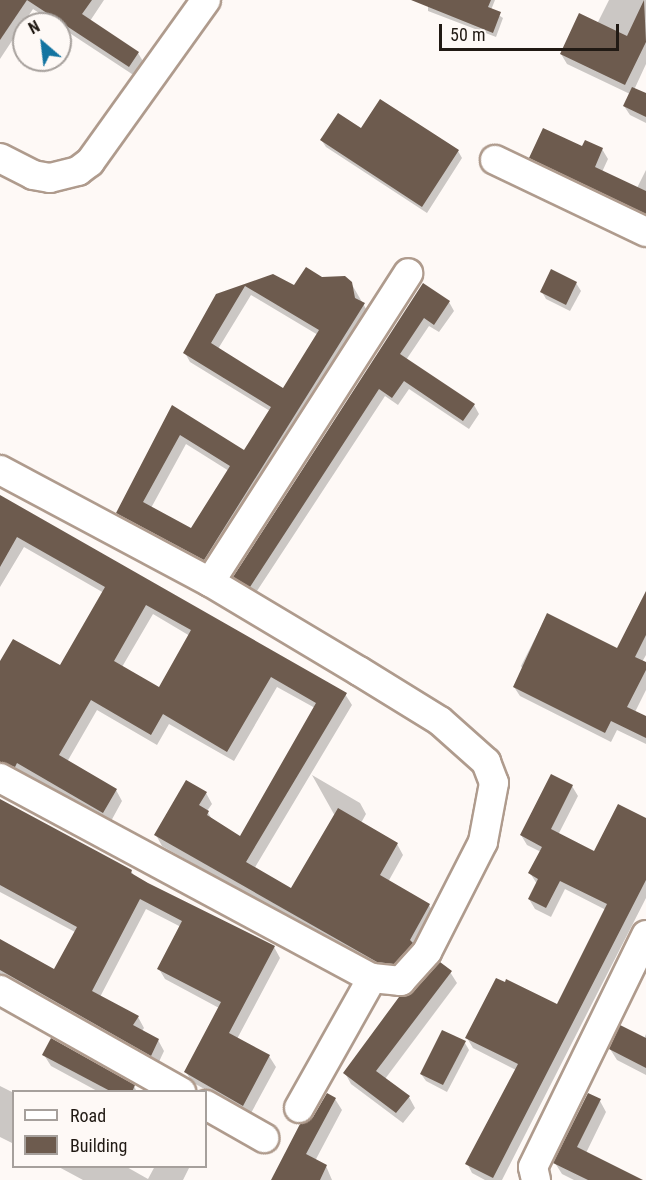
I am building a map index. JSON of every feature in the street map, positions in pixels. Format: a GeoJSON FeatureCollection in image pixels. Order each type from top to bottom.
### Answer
{"type":"FeatureCollection","features":[{"type":"Feature","properties":{"kind":"street"},"geometry":{"type":"LineString","coordinates":[[0,158],[33,175],[50,178],[78,171],[90,162],[206,0]]}},
{"type":"Feature","properties":{"kind":"street"},"geometry":{"type":"LineString","coordinates":[[495,160],[646,232]]}},
{"type":"Feature","properties":{"kind":"street"},"geometry":{"type":"LineString","coordinates":[[210,582],[408,273]]}},
{"type":"Feature","properties":{"kind":"street"},"geometry":{"type":"LineString","coordinates":[[0,470],[210,582],[440,721],[486,762],[494,783],[483,842],[428,952],[401,981],[372,978],[0,778]]}},
{"type":"Feature","properties":{"kind":"street"},"geometry":{"type":"LineString","coordinates":[[536,1180],[533,1167],[646,935]]}},
{"type":"Feature","properties":{"kind":"street"},"geometry":{"type":"LineString","coordinates":[[299,1108],[372,978]]}},
{"type":"Feature","properties":{"kind":"street"},"geometry":{"type":"LineString","coordinates":[[0,990],[177,1090]]}},
{"type":"Feature","properties":{"kind":"street"},"geometry":{"type":"LineString","coordinates":[[207,1106],[264,1138]]}},
{"type":"Feature","properties":{"kind":"building"},"geometry":{"type":"Polygon","coordinates":[[[0,0],[27,0],[19,12],[12,12],[12,22],[0,40],[0,0]]]}},
{"type":"Feature","properties":{"kind":"building"},"geometry":{"type":"Polygon","coordinates":[[[27,0],[92,0],[82,14],[139,52],[129,67],[72,30],[72,12],[45,12],[27,0]]]}},
{"type":"Feature","properties":{"kind":"building"},"geometry":{"type":"Polygon","coordinates":[[[411,0],[491,0],[488,7],[501,12],[493,33],[411,0]]]}},
{"type":"Feature","properties":{"kind":"building"},"geometry":{"type":"Polygon","coordinates":[[[644,0],[646,42],[625,85],[560,54],[579,13],[627,36],[644,0]]]}},
{"type":"Feature","properties":{"kind":"building"},"geometry":{"type":"Polygon","coordinates":[[[632,87],[646,93],[646,117],[623,106],[632,87]]]}},
{"type":"Feature","properties":{"kind":"building"},"geometry":{"type":"Polygon","coordinates":[[[380,99],[459,150],[422,207],[320,140],[338,113],[361,128],[380,99]]]}},
{"type":"Feature","properties":{"kind":"building"},"geometry":{"type":"Polygon","coordinates":[[[543,128],[582,146],[585,140],[603,148],[595,167],[646,191],[646,214],[529,158],[543,128]]]}},
{"type":"Feature","properties":{"kind":"building"},"geometry":{"type":"Polygon","coordinates":[[[306,267],[322,277],[345,276],[352,282],[355,298],[365,303],[204,560],[116,513],[172,405],[244,450],[271,407],[183,353],[216,294],[273,274],[294,285],[306,267]],[[245,286],[211,343],[283,388],[319,330],[245,286]],[[180,435],[143,502],[191,528],[230,466],[180,435]]]}},
{"type":"Feature","properties":{"kind":"building"},"geometry":{"type":"Polygon","coordinates":[[[551,269],[577,282],[566,305],[540,292],[551,269]]]}},
{"type":"Feature","properties":{"kind":"building"},"geometry":{"type":"Polygon","coordinates":[[[423,283],[450,301],[434,325],[424,318],[400,354],[475,404],[463,421],[404,381],[392,398],[379,389],[250,587],[233,577],[423,283]]]}},
{"type":"Feature","properties":{"kind":"building"},"geometry":{"type":"Polygon","coordinates":[[[0,495],[347,693],[246,862],[291,888],[338,808],[398,843],[380,875],[430,904],[410,940],[413,943],[394,964],[377,962],[154,835],[186,780],[207,792],[199,805],[209,811],[207,815],[240,836],[316,703],[271,677],[227,752],[163,714],[151,735],[91,700],[59,755],[117,789],[103,813],[17,763],[15,767],[0,762],[0,661],[13,639],[60,665],[105,587],[17,537],[0,567],[0,495]],[[146,605],[114,661],[159,687],[191,630],[146,605]]]}},
{"type":"Feature","properties":{"kind":"building"},"geometry":{"type":"Polygon","coordinates":[[[646,591],[646,635],[635,657],[646,662],[646,670],[627,707],[646,716],[646,738],[611,721],[605,733],[513,687],[547,613],[617,648],[646,591]]]}},
{"type":"Feature","properties":{"kind":"building"},"geometry":{"type":"Polygon","coordinates":[[[551,774],[573,785],[551,829],[594,851],[618,804],[646,818],[646,880],[493,1178],[465,1164],[518,1064],[465,1038],[496,978],[505,982],[506,979],[557,1004],[607,904],[560,881],[546,908],[528,899],[538,879],[528,873],[542,847],[520,835],[551,774]]]}},
{"type":"Feature","properties":{"kind":"building"},"geometry":{"type":"Polygon","coordinates":[[[0,799],[132,870],[131,873],[148,883],[275,946],[229,1033],[270,1055],[243,1106],[184,1072],[221,1002],[157,969],[182,921],[140,899],[92,991],[139,1016],[133,1025],[159,1039],[151,1056],[0,970],[0,939],[54,969],[77,927],[0,885],[0,799]]]}},
{"type":"Feature","properties":{"kind":"building"},"geometry":{"type":"Polygon","coordinates":[[[440,962],[452,971],[376,1071],[410,1096],[396,1113],[343,1073],[399,997],[413,992],[440,962]]]}},
{"type":"Feature","properties":{"kind":"building"},"geometry":{"type":"Polygon","coordinates":[[[620,1025],[646,1038],[646,1068],[609,1049],[620,1025]]]}},
{"type":"Feature","properties":{"kind":"building"},"geometry":{"type":"Polygon","coordinates":[[[442,1030],[466,1041],[443,1085],[420,1074],[442,1030]]]}},
{"type":"Feature","properties":{"kind":"building"},"geometry":{"type":"Polygon","coordinates":[[[51,1038],[135,1085],[133,1090],[108,1090],[42,1055],[51,1038]]]}},
{"type":"Feature","properties":{"kind":"building"},"geometry":{"type":"Polygon","coordinates":[[[327,1093],[336,1098],[306,1154],[327,1165],[320,1180],[271,1180],[300,1124],[313,1117],[327,1093]]]}},
{"type":"Feature","properties":{"kind":"building"},"geometry":{"type":"Polygon","coordinates":[[[588,1093],[601,1099],[577,1147],[643,1180],[588,1180],[553,1163],[588,1093]]]}}]}
